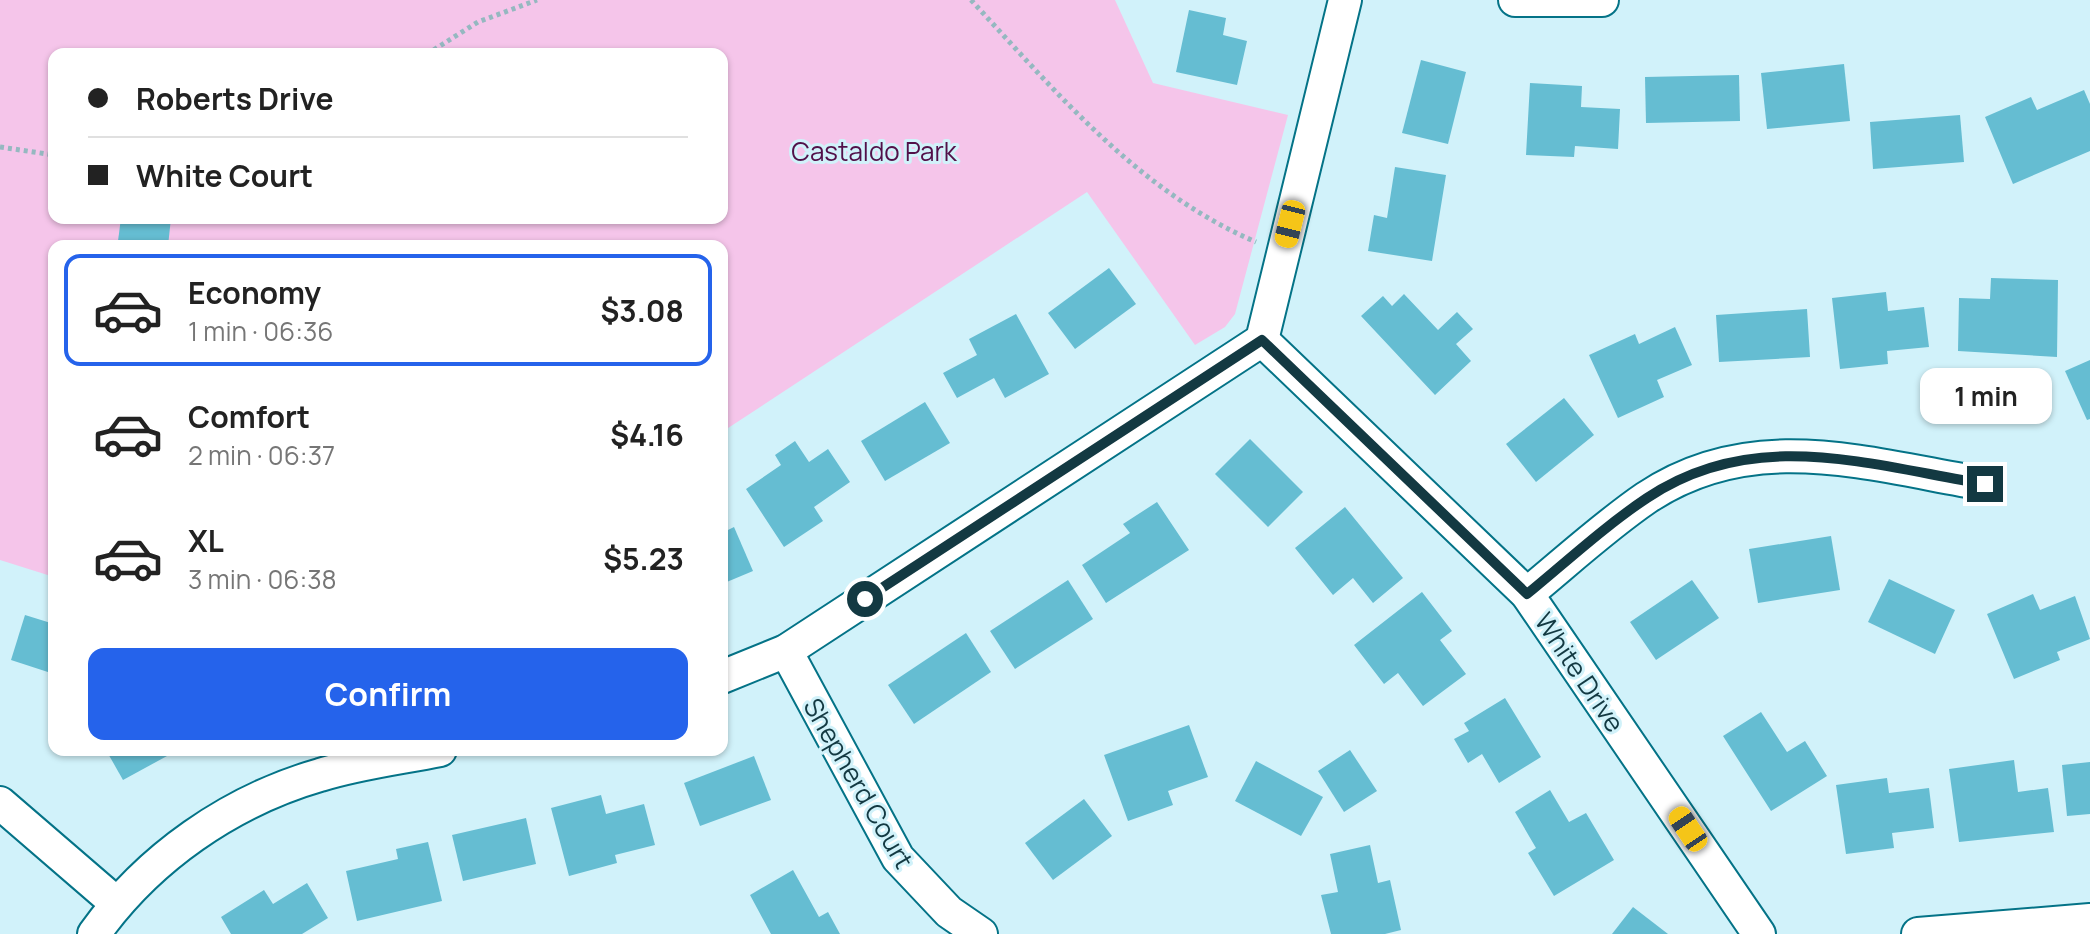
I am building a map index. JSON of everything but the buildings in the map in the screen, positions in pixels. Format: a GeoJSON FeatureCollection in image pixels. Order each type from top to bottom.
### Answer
{"type":"FeatureCollection","features":[{"type":"Feature","properties":{"kind":"street"},"geometry":{"type":"LineString","coordinates":[[728,675],[786,651],[1262,340],[1345,0]]}},
{"type":"Feature","properties":{"kind":"street"},"geometry":{"type":"LineString","coordinates":[[1515,0],[1602,0]]}},
{"type":"Feature","properties":{"kind":"street","name":"White Drive"},"geometry":{"type":"LineString","coordinates":[[1262,340],[1527,594],[1759,934]]}},
{"type":"Feature","properties":{"kind":"street"},"geometry":{"type":"LineString","coordinates":[[1527,594],[1646,498],[1695,473],[1745,458],[1791,454],[1824,456],[1985,484]]}},
{"type":"Feature","properties":{"kind":"street","name":"Shepherd Court"},"geometry":{"type":"LineString","coordinates":[[786,651],[898,858],[949,912],[981,934]]}},
{"type":"Feature","properties":{"kind":"street"},"geometry":{"type":"LineString","coordinates":[[94,934],[116,903],[176,849],[218,819],[258,797],[323,773],[409,756]]}},
{"type":"Feature","properties":{"kind":"street"},"geometry":{"type":"LineString","coordinates":[[0,803],[116,903]]}},
{"type":"Feature","properties":{"kind":"street"},"geometry":{"type":"LineString","coordinates":[[1918,934],[2090,920]]}},
{"type":"Feature","properties":{"kind":"path"},"geometry":{"type":"LineString","coordinates":[[437,48],[478,22],[537,0]]}},
{"type":"Feature","properties":{"kind":"path"},"geometry":{"type":"LineString","coordinates":[[971,0],[1113,150],[1190,209],[1253,241],[1284,252]]}},
{"type":"Feature","properties":{"kind":"path"},"geometry":{"type":"LineString","coordinates":[[0,147],[48,154]]}},
{"type":"Feature","properties":{"kind":"green space","name":"Castaldo Park"},"geometry":{"type":"Polygon","coordinates":[[[0,0],[1115,0],[1153,83],[1288,115],[1235,314],[1225,327],[1195,345],[1087,192],[728,428],[728,240],[48,240],[48,575],[0,560],[0,0]]]}},
{"type":"Feature","properties":{"kind":"route"},"geometry":{"type":"LineString","coordinates":[[865,599],[1262,340],[1527,594],[1646,498],[1681,478],[1745,458],[1791,454],[1824,456],[1985,484]]}}]}
